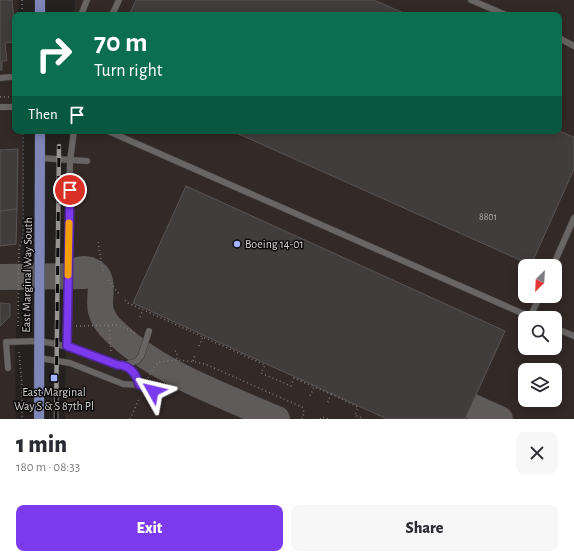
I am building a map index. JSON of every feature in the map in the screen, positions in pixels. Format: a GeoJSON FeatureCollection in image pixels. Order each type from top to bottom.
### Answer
{"type":"FeatureCollection","features":[{"type":"Feature","properties":{"kind":"main road"},"geometry":{"type":"LineString","coordinates":[[40,0],[40,12]]}},
{"type":"Feature","properties":{"kind":"main road","name":"East Marginal Way South"},"geometry":{"type":"LineString","coordinates":[[39,419],[40,134]]}},
{"type":"Feature","properties":{"kind":"lane"},"geometry":{"type":"LineString","coordinates":[[82,12],[87,0]]}},
{"type":"Feature","properties":{"kind":"lane"},"geometry":{"type":"LineString","coordinates":[[113,12],[119,0]]}},
{"type":"Feature","properties":{"kind":"lane"},"geometry":{"type":"LineString","coordinates":[[471,0],[499,12]]}},
{"type":"Feature","properties":{"kind":"lane"},"geometry":{"type":"LineString","coordinates":[[562,40],[574,46]]}},
{"type":"Feature","properties":{"kind":"lane"},"geometry":{"type":"LineString","coordinates":[[0,78],[10,77]]}},
{"type":"Feature","properties":{"kind":"lane"},"geometry":{"type":"LineString","coordinates":[[0,107],[12,107]]}},
{"type":"Feature","properties":{"kind":"lane"},"geometry":{"type":"LineString","coordinates":[[67,346],[70,161],[74,134]]}},
{"type":"Feature","properties":{"kind":"lane"},"geometry":{"type":"LineString","coordinates":[[115,134],[518,312]]}},
{"type":"Feature","properties":{"kind":"lane"},"geometry":{"type":"LineString","coordinates":[[40,158],[88,162]]}},
{"type":"Feature","properties":{"kind":"lane"},"geometry":{"type":"LineString","coordinates":[[556,259],[574,218]]}},
{"type":"Feature","properties":{"kind":"lane"},"geometry":{"type":"LineString","coordinates":[[8,368],[6,342],[39,341],[67,346],[118,365],[124,365],[137,360],[141,356],[149,331]]}},
{"type":"Feature","properties":{"kind":"lane"},"geometry":{"type":"LineString","coordinates":[[562,331],[574,336]]}},
{"type":"Feature","properties":{"kind":"lane"},"geometry":{"type":"LineString","coordinates":[[39,358],[70,362],[123,384],[139,385],[161,395]]}},
{"type":"Feature","properties":{"kind":"lane"},"geometry":{"type":"LineString","coordinates":[[124,365],[137,376],[139,385]]}},
{"type":"Feature","properties":{"kind":"path"},"geometry":{"type":"LineString","coordinates":[[22,0],[22,12]]}},
{"type":"Feature","properties":{"kind":"path"},"geometry":{"type":"LineString","coordinates":[[0,97],[12,97]]}},
{"type":"Feature","properties":{"kind":"path"},"geometry":{"type":"LineString","coordinates":[[18,326],[18,250],[22,240],[23,230],[23,134]]}},
{"type":"Feature","properties":{"kind":"path"},"geometry":{"type":"LineString","coordinates":[[98,242],[103,271]]}},
{"type":"Feature","properties":{"kind":"path"},"geometry":{"type":"LineString","coordinates":[[108,280],[119,294]]}},
{"type":"Feature","properties":{"kind":"path"},"geometry":{"type":"LineString","coordinates":[[125,300],[143,310],[265,365],[261,374],[291,386],[294,378],[358,407],[355,415],[364,419]]}},
{"type":"Feature","properties":{"kind":"path"},"geometry":{"type":"LineString","coordinates":[[140,317],[143,310]]}},
{"type":"Feature","properties":{"kind":"path"},"geometry":{"type":"LineString","coordinates":[[67,326],[118,325],[134,332]]}},
{"type":"Feature","properties":{"kind":"path"},"geometry":{"type":"LineString","coordinates":[[109,326],[110,355]]}},
{"type":"Feature","properties":{"kind":"path"},"geometry":{"type":"LineString","coordinates":[[199,346],[203,337]]}},
{"type":"Feature","properties":{"kind":"path"},"geometry":{"type":"LineString","coordinates":[[175,351],[177,352],[177,360]]}},
{"type":"Feature","properties":{"kind":"path"},"geometry":{"type":"LineString","coordinates":[[19,352],[22,385],[22,419]]}},
{"type":"Feature","properties":{"kind":"path"},"geometry":{"type":"LineString","coordinates":[[193,361],[196,355]]}},
{"type":"Feature","properties":{"kind":"path"},"geometry":{"type":"LineString","coordinates":[[148,378],[154,367],[159,362],[177,360],[193,361],[205,364],[302,407],[304,412],[302,419]]}},
{"type":"Feature","properties":{"kind":"path"},"geometry":{"type":"LineString","coordinates":[[256,387],[258,383]]}},
{"type":"Feature","properties":{"kind":"path"},"geometry":{"type":"LineString","coordinates":[[310,396],[314,387]]}},
{"type":"Feature","properties":{"kind":"path"},"geometry":{"type":"LineString","coordinates":[[327,404],[331,394]]}},
{"type":"Feature","properties":{"kind":"path"},"geometry":{"type":"LineString","coordinates":[[130,419],[140,397]]}},
{"type":"Feature","properties":{"kind":"path"},"geometry":{"type":"LineString","coordinates":[[320,419],[322,417],[329,419]]}},
{"type":"Feature","properties":{"kind":"shaded area"},"geometry":{"type":"Polygon","coordinates":[[[0,0],[18,0],[19,12],[12,12],[12,134],[22,134],[24,181],[15,351],[16,419],[0,419],[0,0]]]}},
{"type":"Feature","properties":{"kind":"shaded area"},"geometry":{"type":"Polygon","coordinates":[[[75,0],[574,0],[574,419],[65,419],[69,134],[562,134],[562,12],[74,12],[75,0]]]}},
{"type":"Feature","properties":{"kind":"building"},"geometry":{"type":"Polygon","coordinates":[[[0,0],[12,0],[12,42],[5,43],[7,61],[2,61],[2,70],[0,70],[0,0]]]}},
{"type":"Feature","properties":{"kind":"building"},"geometry":{"type":"Polygon","coordinates":[[[136,0],[374,0],[401,12],[130,12],[136,0]]]}},
{"type":"Feature","properties":{"kind":"building"},"geometry":{"type":"Polygon","coordinates":[[[562,132],[574,137],[574,169],[534,259],[518,259],[239,134],[562,134],[562,132]]]}},
{"type":"Feature","properties":{"kind":"building"},"geometry":{"type":"Polygon","coordinates":[[[18,149],[17,209],[0,211],[0,150],[18,149]]]}},
{"type":"Feature","properties":{"kind":"building","name":"Boeing 14-01"},"geometry":{"type":"Polygon","coordinates":[[[186,186],[505,331],[465,419],[387,419],[133,303],[186,186]]]}},
{"type":"Feature","properties":{"kind":"building"},"geometry":{"type":"Polygon","coordinates":[[[17,209],[16,244],[0,246],[0,211],[17,209]]]}},
{"type":"Feature","properties":{"kind":"building"},"geometry":{"type":"Polygon","coordinates":[[[0,303],[10,304],[10,316],[0,326],[0,303]]]}},
{"type":"Feature","properties":{"kind":"taxiway"},"geometry":{"type":"LineString","coordinates":[[68,277],[80,269],[90,270],[95,273],[99,278],[101,288],[100,306],[105,321],[129,344],[148,358],[190,381],[277,419]]}},
{"type":"Feature","properties":{"kind":"taxiway"},"geometry":{"type":"LineString","coordinates":[[0,277],[84,276]]}},
{"type":"Feature","properties":{"kind":"taxiway"},"geometry":{"type":"LineString","coordinates":[[471,406],[500,419]]}},
{"type":"Feature","properties":{"kind":"railway"},"geometry":{"type":"LineString","coordinates":[[56,419],[59,146]]}},
{"type":"Feature","properties":{"kind":"slow traffic"},"geometry":{"type":"LineString","coordinates":[[68,275],[69,223]]}},
{"type":"Feature","properties":{"kind":"place","name":"Boeing 14-01"},"geometry":{"type":"Point","coordinates":[237,244]}},
{"type":"Feature","properties":{"kind":"place","name":"East Marginal Way S & S 87th Pl"},"geometry":{"type":"Point","coordinates":[54,378]}},
{"type":"Feature","properties":{"kind":"route"},"geometry":{"type":"LineString","coordinates":[[70,190],[67,346],[118,365],[124,365],[137,376],[139,385],[153,391]]}}]}
